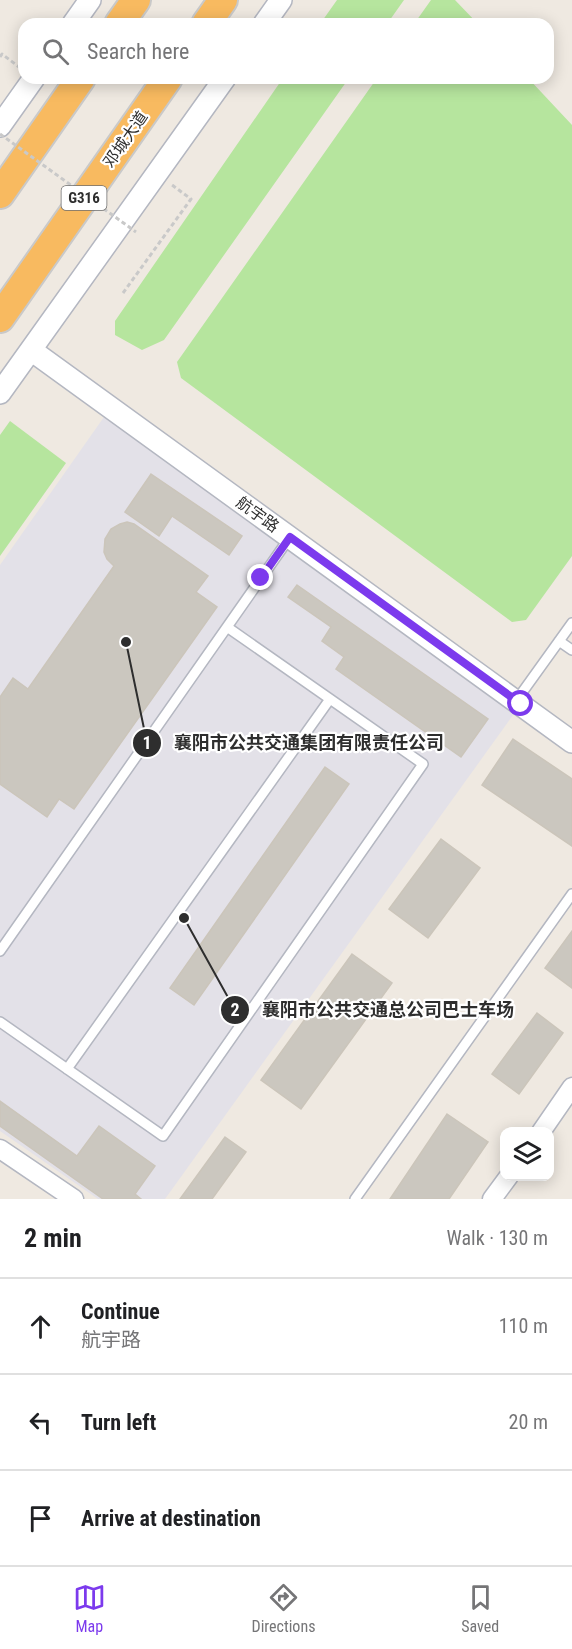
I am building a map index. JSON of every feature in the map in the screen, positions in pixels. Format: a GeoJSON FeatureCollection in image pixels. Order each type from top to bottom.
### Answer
{"type":"FeatureCollection","features":[{"type":"Feature","properties":{"kind":"highway"},"geometry":{"type":"LineString","coordinates":[[123,18],[136,0]]}},
{"type":"Feature","properties":{"kind":"highway"},"geometry":{"type":"LineString","coordinates":[[210,18],[223,0]]}},
{"type":"Feature","properties":{"kind":"highway"},"geometry":{"type":"LineString","coordinates":[[0,194],[77,84]]}},
{"type":"Feature","properties":{"kind":"highway","name":"邓城大道"},"geometry":{"type":"LineString","coordinates":[[0,318],[164,84]]}},
{"type":"Feature","properties":{"kind":"street"},"geometry":{"type":"LineString","coordinates":[[77,18],[90,0]]}},
{"type":"Feature","properties":{"kind":"street"},"geometry":{"type":"LineString","coordinates":[[268,18],[281,0]]}},
{"type":"Feature","properties":{"kind":"street"},"geometry":{"type":"LineString","coordinates":[[0,126],[21,84]]}},
{"type":"Feature","properties":{"kind":"street"},"geometry":{"type":"LineString","coordinates":[[0,393],[221,84]]}},
{"type":"Feature","properties":{"kind":"street","name":"航宇路"},"geometry":{"type":"LineString","coordinates":[[31,350],[572,742]]}},
{"type":"Feature","properties":{"kind":"street"},"geometry":{"type":"LineString","coordinates":[[544,1127],[572,1088]]}},
{"type":"Feature","properties":{"kind":"street"},"geometry":{"type":"LineString","coordinates":[[0,1149],[74,1199]]}},
{"type":"Feature","properties":{"kind":"street"},"geometry":{"type":"LineString","coordinates":[[492,1199],[505,1181]]}},
{"type":"Feature","properties":{"kind":"lane"},"geometry":{"type":"LineString","coordinates":[[0,951],[290,537]]}},
{"type":"Feature","properties":{"kind":"lane"},"geometry":{"type":"LineString","coordinates":[[516,701],[572,623]]}},
{"type":"Feature","properties":{"kind":"lane"},"geometry":{"type":"LineString","coordinates":[[0,1022],[163,1136],[423,764],[227,627]]}},
{"type":"Feature","properties":{"kind":"lane"},"geometry":{"type":"LineString","coordinates":[[559,641],[572,650]]}},
{"type":"Feature","properties":{"kind":"lane"},"geometry":{"type":"LineString","coordinates":[[67,1069],[330,699]]}},
{"type":"Feature","properties":{"kind":"lane"},"geometry":{"type":"LineString","coordinates":[[355,1199],[572,894]]}},
{"type":"Feature","properties":{"kind":"path"},"geometry":{"type":"LineString","coordinates":[[0,57],[2,54],[18,66]]}},
{"type":"Feature","properties":{"kind":"path"},"geometry":{"type":"LineString","coordinates":[[0,134],[136,232]]}},
{"type":"Feature","properties":{"kind":"path"},"geometry":{"type":"LineString","coordinates":[[123,292],[191,199],[171,184]]}},
{"type":"Feature","properties":{"kind":"shaded area"},"geometry":{"type":"Polygon","coordinates":[[[111,407],[521,704],[165,1199],[98,1199],[0,1131],[0,565],[111,407]]]}},
{"type":"Feature","properties":{"kind":"green space"},"geometry":{"type":"Polygon","coordinates":[[[337,0],[404,0],[391,18],[324,18],[337,0]]]}},
{"type":"Feature","properties":{"kind":"green space"},"geometry":{"type":"Polygon","coordinates":[[[431,0],[455,0],[472,18],[418,18],[431,0]]]}},
{"type":"Feature","properties":{"kind":"green space"},"geometry":{"type":"Polygon","coordinates":[[[279,84],[345,84],[164,340],[142,350],[115,335],[115,321],[279,84]]]}},
{"type":"Feature","properties":{"kind":"green space"},"geometry":{"type":"Polygon","coordinates":[[[373,84],[534,84],[572,125],[572,556],[526,620],[512,622],[181,378],[177,362],[373,84]]]}},
{"type":"Feature","properties":{"kind":"green space"},"geometry":{"type":"Polygon","coordinates":[[[10,421],[66,463],[0,556],[0,435],[10,421]]]}},
{"type":"Feature","properties":{"kind":"building"},"geometry":{"type":"Polygon","coordinates":[[[151,474],[242,536],[229,555],[172,516],[159,536],[125,512],[151,474]]]}},
{"type":"Feature","properties":{"kind":"building"},"geometry":{"type":"Polygon","coordinates":[[[127,522],[134,524],[208,576],[196,592],[217,607],[74,809],[59,799],[47,817],[0,784],[0,697],[13,678],[28,689],[114,566],[104,552],[105,539],[111,529],[127,522]]]}},
{"type":"Feature","properties":{"kind":"building"},"geometry":{"type":"Polygon","coordinates":[[[297,585],[488,719],[461,757],[336,669],[344,657],[322,641],[331,627],[288,597],[297,585]]]}},
{"type":"Feature","properties":{"kind":"building"},"geometry":{"type":"Polygon","coordinates":[[[513,739],[572,779],[572,846],[482,785],[513,739]]]}},
{"type":"Feature","properties":{"kind":"building"},"geometry":{"type":"Polygon","coordinates":[[[325,767],[349,784],[194,1005],[170,988],[325,767]]]}},
{"type":"Feature","properties":{"kind":"building"},"geometry":{"type":"Polygon","coordinates":[[[441,839],[480,868],[428,938],[389,909],[441,839]]]}},
{"type":"Feature","properties":{"kind":"building"},"geometry":{"type":"Polygon","coordinates":[[[572,931],[572,988],[545,968],[572,931]]]}},
{"type":"Feature","properties":{"kind":"building"},"geometry":{"type":"Polygon","coordinates":[[[352,954],[392,983],[301,1109],[261,1080],[352,954]]]}},
{"type":"Feature","properties":{"kind":"building"},"geometry":{"type":"Polygon","coordinates":[[[537,1013],[563,1033],[519,1094],[492,1074],[537,1013]]]}},
{"type":"Feature","properties":{"kind":"building"},"geometry":{"type":"Polygon","coordinates":[[[0,1101],[77,1156],[99,1126],[155,1166],[135,1194],[141,1199],[103,1199],[0,1126],[0,1101]]]}},
{"type":"Feature","properties":{"kind":"building"},"geometry":{"type":"Polygon","coordinates":[[[447,1114],[488,1142],[449,1199],[390,1199],[447,1114]]]}},
{"type":"Feature","properties":{"kind":"building"},"geometry":{"type":"Polygon","coordinates":[[[225,1137],[246,1152],[212,1199],[180,1199],[225,1137]]]}},
{"type":"Feature","properties":{"kind":"place","name":"襄阳市公共交通集团有限责任公司"},"geometry":{"type":"Point","coordinates":[126,642]}},
{"type":"Feature","properties":{"kind":"place","name":"襄阳市公共交通总公司巴士车场"},"geometry":{"type":"Point","coordinates":[184,918]}},
{"type":"Feature","properties":{"kind":"route"},"geometry":{"type":"LineString","coordinates":[[261,578],[290,537],[521,704]]}}]}
